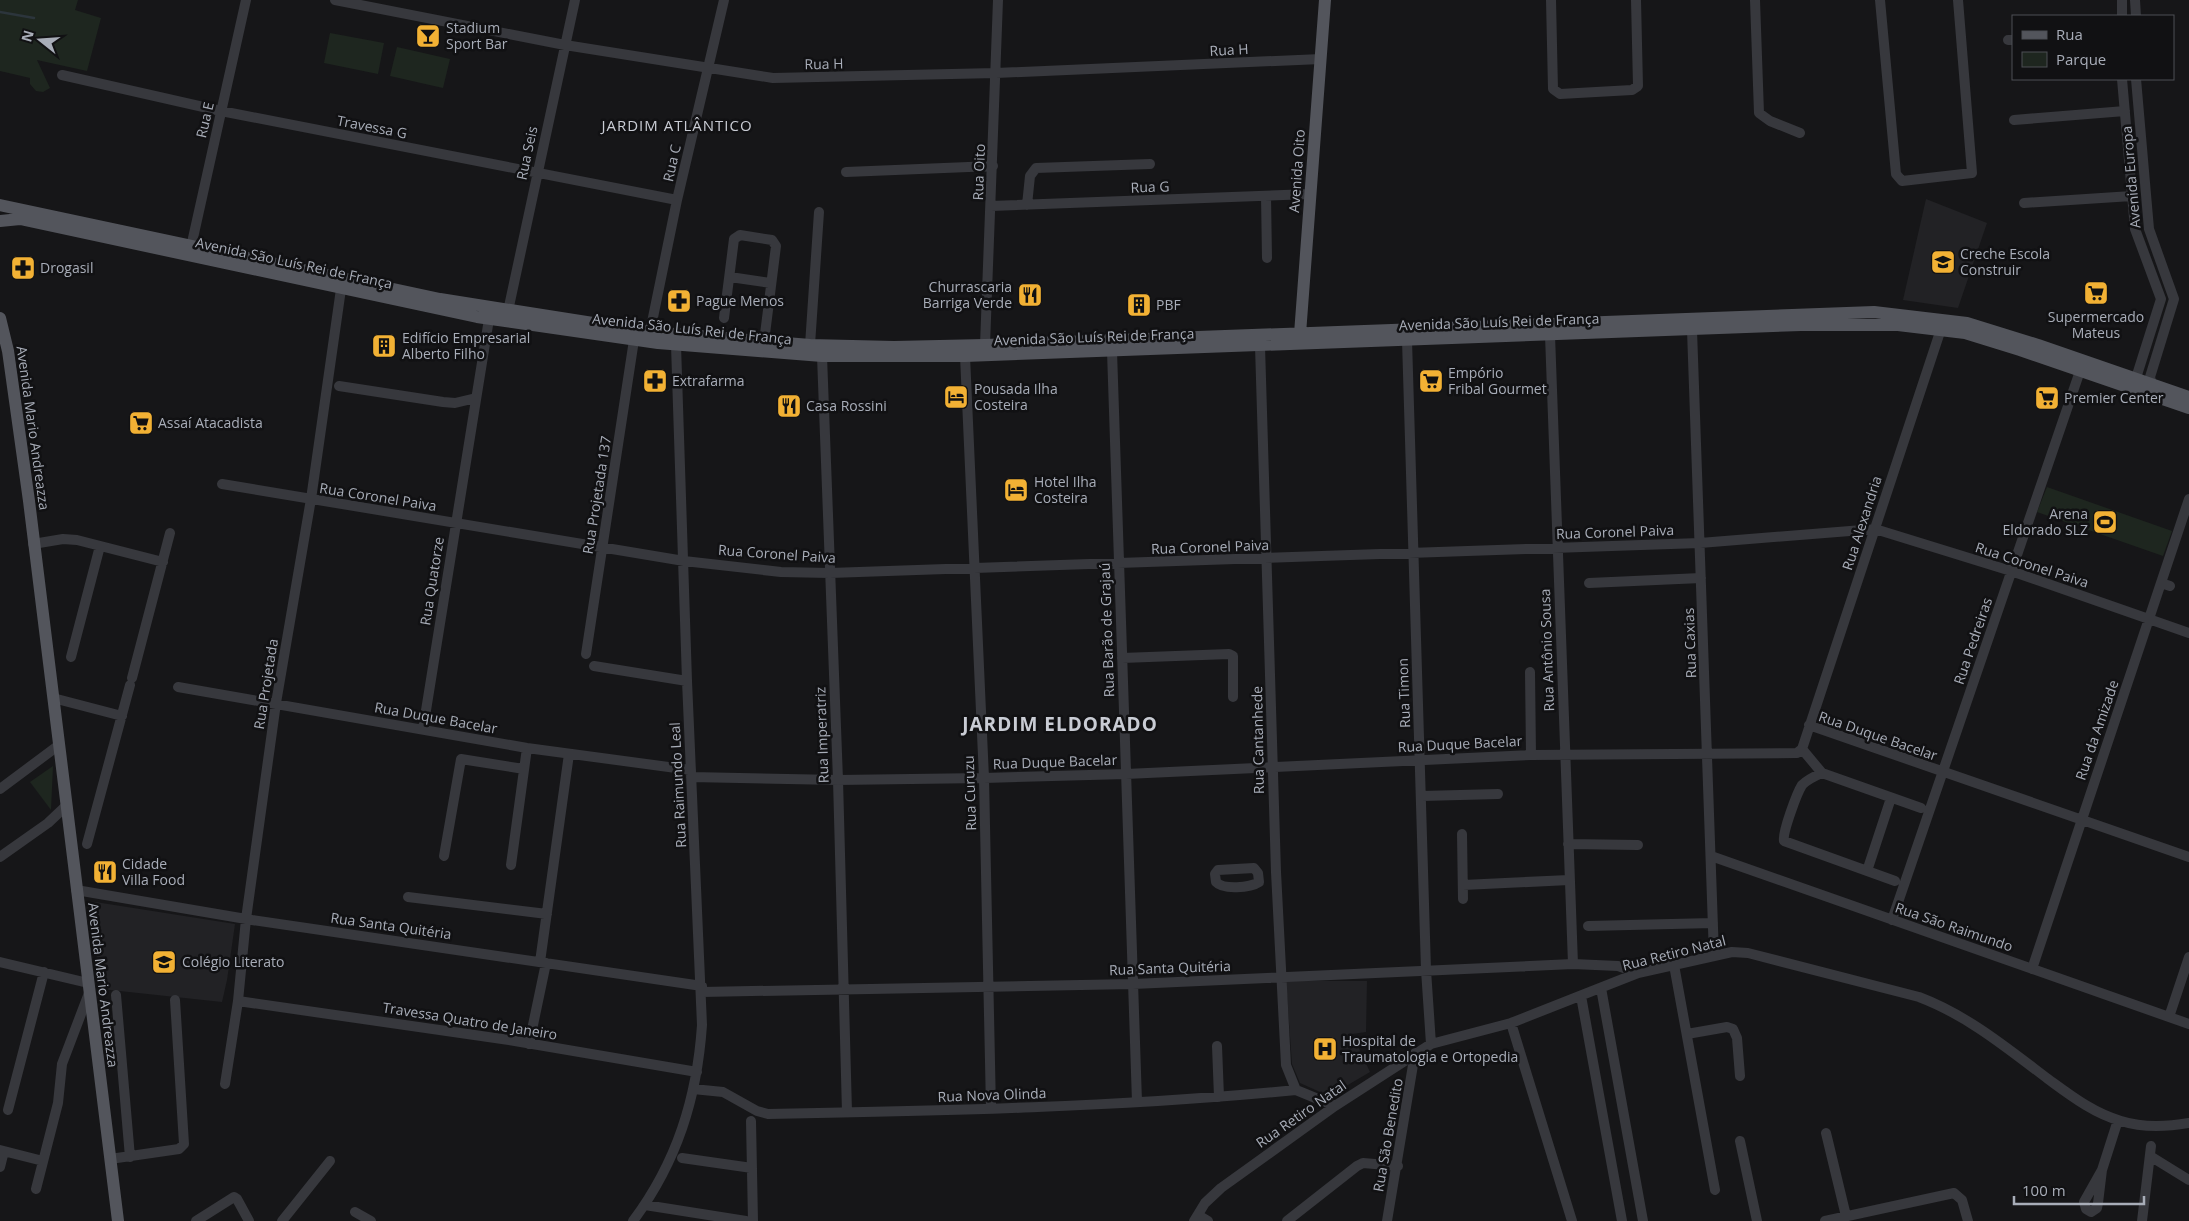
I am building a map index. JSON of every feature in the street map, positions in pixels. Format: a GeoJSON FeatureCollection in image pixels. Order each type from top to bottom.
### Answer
{"type":"FeatureCollection","features":[{"type":"Feature","properties":{"kind":"main road","name":"Avenida Oito"},"geometry":{"type":"LineString","coordinates":[[1303,339],[1325,0]]}},
{"type":"Feature","properties":{"kind":"main road","name":"Avenida São Luís Rei de França"},"geometry":{"type":"LineString","coordinates":[[0,205],[191,247],[508,312],[650,332],[672,340],[822,356],[965,356],[1260,346],[1303,339],[1701,318],[1899,314],[1977,326],[2137,384],[2189,408]]}},
{"type":"Feature","properties":{"kind":"main road","name":"Avenida São Luís Rei de França"},"geometry":{"type":"LineString","coordinates":[[0,220],[20,219],[341,289],[489,319],[634,340],[894,347],[1103,341],[1407,340],[1861,324],[1940,329],[1991,341],[2080,370],[2137,384],[2152,384],[2189,397]]}},
{"type":"Feature","properties":{"kind":"main road","name":"Avenida Mario Andreazza"},"geometry":{"type":"LineString","coordinates":[[0,318],[8,351],[34,544],[118,1221]]}},
{"type":"Feature","properties":{"kind":"main road","name":"Avenida Mario Andreazza"},"geometry":{"type":"LineString","coordinates":[[0,342],[25,502],[34,544]]}},
{"type":"Feature","properties":{"kind":"street","name":"Rua E"},"geometry":{"type":"LineString","coordinates":[[191,247],[246,0]]}},
{"type":"Feature","properties":{"kind":"street","name":"Rua H"},"geometry":{"type":"LineString","coordinates":[[335,0],[565,45],[780,79],[996,73],[1321,59]]}},
{"type":"Feature","properties":{"kind":"street","name":"Rua Seis"},"geometry":{"type":"LineString","coordinates":[[508,312],[575,0]]}},
{"type":"Feature","properties":{"kind":"street","name":"Rua C"},"geometry":{"type":"LineString","coordinates":[[650,332],[677,200],[724,0]]}},
{"type":"Feature","properties":{"kind":"street","name":"Rua Oito"},"geometry":{"type":"LineString","coordinates":[[985,345],[998,0]]}},
{"type":"Feature","properties":{"kind":"street"},"geometry":{"type":"LineString","coordinates":[[1551,0],[1553,89],[1557,93],[1636,88],[1638,82],[1636,0]]}},
{"type":"Feature","properties":{"kind":"street"},"geometry":{"type":"LineString","coordinates":[[1755,0],[1759,113],[1770,121],[1800,133]]}},
{"type":"Feature","properties":{"kind":"street"},"geometry":{"type":"LineString","coordinates":[[1880,0],[1896,174],[1902,180],[1972,173],[1958,0]]}},
{"type":"Feature","properties":{"kind":"street"},"geometry":{"type":"LineString","coordinates":[[2122,0],[2122,15]]}},
{"type":"Feature","properties":{"kind":"street"},"geometry":{"type":"LineString","coordinates":[[2135,0],[2136,15]]}},
{"type":"Feature","properties":{"kind":"street","name":"Travessa G"},"geometry":{"type":"LineString","coordinates":[[62,75],[221,111],[677,200]]}},
{"type":"Feature","properties":{"kind":"street","name":"Avenida Europa"},"geometry":{"type":"LineString","coordinates":[[2122,80],[2135,229],[2160,295],[2160,306],[2137,384]]}},
{"type":"Feature","properties":{"kind":"street","name":"Avenida Europa"},"geometry":{"type":"LineString","coordinates":[[2136,80],[2147,222],[2172,290],[2174,303],[2150,377],[2152,384]]}},
{"type":"Feature","properties":{"kind":"street"},"geometry":{"type":"LineString","coordinates":[[2014,120],[2125,111]]}},
{"type":"Feature","properties":{"kind":"street"},"geometry":{"type":"LineString","coordinates":[[1028,205],[1030,176],[1036,168],[1150,164]]}},
{"type":"Feature","properties":{"kind":"street"},"geometry":{"type":"LineString","coordinates":[[846,172],[993,166]]}},
{"type":"Feature","properties":{"kind":"street","name":"Rua G"},"geometry":{"type":"LineString","coordinates":[[991,206],[1311,194]]}},
{"type":"Feature","properties":{"kind":"street"},"geometry":{"type":"LineString","coordinates":[[1266,196],[1267,258]]}},
{"type":"Feature","properties":{"kind":"street"},"geometry":{"type":"LineString","coordinates":[[2024,203],[2132,196]]}},
{"type":"Feature","properties":{"kind":"street"},"geometry":{"type":"LineString","coordinates":[[810,345],[819,212]]}},
{"type":"Feature","properties":{"kind":"street"},"geometry":{"type":"LineString","coordinates":[[724,318],[734,239],[740,235],[772,240],[775,242],[764,342]]}},
{"type":"Feature","properties":{"kind":"street"},"geometry":{"type":"LineString","coordinates":[[2153,275],[2164,270]]}},
{"type":"Feature","properties":{"kind":"street"},"geometry":{"type":"LineString","coordinates":[[730,277],[771,282]]}},
{"type":"Feature","properties":{"kind":"street","name":"Rua Projetada"},"geometry":{"type":"LineString","coordinates":[[225,1084],[238,1001],[246,919],[276,703],[311,499],[341,289]]}},
{"type":"Feature","properties":{"kind":"street","name":"Rua Quatorze"},"geometry":{"type":"LineString","coordinates":[[423,729],[489,319]]}},
{"type":"Feature","properties":{"kind":"street","name":"Rua Alexandria"},"geometry":{"type":"LineString","coordinates":[[1809,725],[1940,329]]}},
{"type":"Feature","properties":{"kind":"street","name":"Rua Caxias"},"geometry":{"type":"LineString","coordinates":[[1692,330],[1700,426],[1700,543],[1714,956]]}},
{"type":"Feature","properties":{"kind":"street","name":"Rua Antônio Sousa"},"geometry":{"type":"LineString","coordinates":[[1550,335],[1572,964]]}},
{"type":"Feature","properties":{"kind":"street","name":"Rua Projetada 137"},"geometry":{"type":"LineString","coordinates":[[586,654],[634,340]]}},
{"type":"Feature","properties":{"kind":"street","name":"Rua Raimundo Leal"},"geometry":{"type":"LineString","coordinates":[[633,1221],[645,1205],[673,1156],[697,1072],[702,1025],[702,989],[687,681],[684,561],[672,340]]}},
{"type":"Feature","properties":{"kind":"street","name":"Rua Timon"},"geometry":{"type":"LineString","coordinates":[[1407,340],[1426,970],[1431,1044]]}},
{"type":"Feature","properties":{"kind":"street"},"geometry":{"type":"LineString","coordinates":[[1103,341],[1112,351]]}},
{"type":"Feature","properties":{"kind":"street","name":"Rua Cantanhede"},"geometry":{"type":"LineString","coordinates":[[1260,346],[1268,559],[1272,767],[1281,977],[1286,1065],[1296,1090]]}},
{"type":"Feature","properties":{"kind":"street","name":"Rua Barão de Grajaú"},"geometry":{"type":"LineString","coordinates":[[1112,351],[1138,1102]]}},
{"type":"Feature","properties":{"kind":"street","name":"Rua Imperatriz"},"geometry":{"type":"LineString","coordinates":[[822,356],[838,780],[842,991],[847,1112]]}},
{"type":"Feature","properties":{"kind":"street","name":"Rua Curuzu"},"geometry":{"type":"LineString","coordinates":[[965,356],[984,778],[991,1109]]}},
{"type":"Feature","properties":{"kind":"street","name":"Rua Pedreiras"},"geometry":{"type":"LineString","coordinates":[[1892,920],[2011,571],[2054,460],[2080,370]]}},
{"type":"Feature","properties":{"kind":"street"},"geometry":{"type":"LineString","coordinates":[[339,386],[443,402],[455,403],[476,398]]}},
{"type":"Feature","properties":{"kind":"street","name":"Rua Coronel Paiva"},"geometry":{"type":"LineString","coordinates":[[222,484],[455,524],[604,546],[684,561],[782,572],[830,573],[1700,543],[1875,529],[2011,571],[2189,633]]}},
{"type":"Feature","properties":{"kind":"street","name":"Rua da Amizade"},"geometry":{"type":"LineString","coordinates":[[2032,969],[2149,619],[2166,585],[2189,499]]}},
{"type":"Feature","properties":{"kind":"street"},"geometry":{"type":"LineString","coordinates":[[87,844],[170,533]]}},
{"type":"Feature","properties":{"kind":"street"},"geometry":{"type":"LineString","coordinates":[[34,544],[63,539],[163,562]]}},
{"type":"Feature","properties":{"kind":"street"},"geometry":{"type":"LineString","coordinates":[[71,657],[100,546]]}},
{"type":"Feature","properties":{"kind":"street"},"geometry":{"type":"LineString","coordinates":[[1589,583],[1701,578]]}},
{"type":"Feature","properties":{"kind":"street"},"geometry":{"type":"LineString","coordinates":[[1122,658],[1229,654],[1233,656],[1233,697]]}},
{"type":"Feature","properties":{"kind":"street"},"geometry":{"type":"LineString","coordinates":[[594,666],[687,681]]}},
{"type":"Feature","properties":{"kind":"street"},"geometry":{"type":"LineString","coordinates":[[1530,672],[1531,755]]}},
{"type":"Feature","properties":{"kind":"street","name":"Rua Duque Bacelar"},"geometry":{"type":"LineString","coordinates":[[178,687],[527,748],[691,773],[838,780],[1126,774],[1564,754],[1795,753],[1802,749],[1809,725],[2189,857]]}},
{"type":"Feature","properties":{"kind":"street"},"geometry":{"type":"LineString","coordinates":[[53,698],[122,716]]}},
{"type":"Feature","properties":{"kind":"street"},"geometry":{"type":"LineString","coordinates":[[0,789],[59,745]]}},
{"type":"Feature","properties":{"kind":"street"},"geometry":{"type":"LineString","coordinates":[[511,865],[527,748]]}},
{"type":"Feature","properties":{"kind":"street"},"geometry":{"type":"LineString","coordinates":[[1802,749],[1822,772],[1921,808]]}},
{"type":"Feature","properties":{"kind":"street"},"geometry":{"type":"LineString","coordinates":[[529,1044],[543,962],[547,914],[568,754]]}},
{"type":"Feature","properties":{"kind":"street"},"geometry":{"type":"LineString","coordinates":[[444,856],[461,759],[524,768]]}},
{"type":"Feature","properties":{"kind":"street"},"geometry":{"type":"LineString","coordinates":[[1822,772],[1806,781],[1800,788],[1784,832],[1784,841],[1895,881]]}},
{"type":"Feature","properties":{"kind":"street"},"geometry":{"type":"LineString","coordinates":[[1422,796],[1498,794]]}},
{"type":"Feature","properties":{"kind":"street"},"geometry":{"type":"LineString","coordinates":[[1867,871],[1891,798]]}},
{"type":"Feature","properties":{"kind":"street"},"geometry":{"type":"LineString","coordinates":[[0,856],[48,822],[66,806]]}},
{"type":"Feature","properties":{"kind":"street"},"geometry":{"type":"LineString","coordinates":[[1462,834],[1463,899]]}},
{"type":"Feature","properties":{"kind":"street"},"geometry":{"type":"LineString","coordinates":[[1568,844],[1638,845]]}},
{"type":"Feature","properties":{"kind":"street","name":"Rua São Raimundo"},"geometry":{"type":"LineString","coordinates":[[1711,856],[2189,1024]]}},
{"type":"Feature","properties":{"kind":"street"},"geometry":{"type":"LineString","coordinates":[[1258,873],[1276,872]]}},
{"type":"Feature","properties":{"kind":"street"},"geometry":{"type":"LineString","coordinates":[[1463,885],[1569,880]]}},
{"type":"Feature","properties":{"kind":"street","name":"Rua Santa Quitéria"},"geometry":{"type":"LineString","coordinates":[[76,890],[246,919],[543,962],[702,989],[842,991],[1133,984],[1572,964],[1618,966],[1638,973]]}},
{"type":"Feature","properties":{"kind":"street"},"geometry":{"type":"LineString","coordinates":[[408,897],[547,914]]}},
{"type":"Feature","properties":{"kind":"street"},"geometry":{"type":"LineString","coordinates":[[1588,926],[1713,923]]}},
{"type":"Feature","properties":{"kind":"street","name":"Rua Retiro Natal"},"geometry":{"type":"LineString","coordinates":[[1196,1218],[1221,1188],[1335,1106],[1415,1052],[1431,1044],[1511,1023],[1638,973],[1732,952],[1748,953],[1919,997],[1939,1004],[1970,1022],[2074,1098],[2118,1120],[2153,1126],[2189,1122]]}},
{"type":"Feature","properties":{"kind":"street"},"geometry":{"type":"LineString","coordinates":[[2169,1017],[2189,957]]}},
{"type":"Feature","properties":{"kind":"street"},"geometry":{"type":"LineString","coordinates":[[0,962],[44,972],[89,988],[62,1064],[58,1103],[36,1189]]}},
{"type":"Feature","properties":{"kind":"street"},"geometry":{"type":"LineString","coordinates":[[1674,966],[1715,1190]]}},
{"type":"Feature","properties":{"kind":"street"},"geometry":{"type":"LineString","coordinates":[[8,1110],[44,972]]}},
{"type":"Feature","properties":{"kind":"street"},"geometry":{"type":"LineString","coordinates":[[1600,988],[1643,1221]]}},
{"type":"Feature","properties":{"kind":"street"},"geometry":{"type":"LineString","coordinates":[[116,995],[130,1157]]}},
{"type":"Feature","properties":{"kind":"street"},"geometry":{"type":"LineString","coordinates":[[1580,996],[1622,1221]]}},
{"type":"Feature","properties":{"kind":"street"},"geometry":{"type":"LineString","coordinates":[[110,1159],[179,1149],[184,1144],[175,1000]]}},
{"type":"Feature","properties":{"kind":"street","name":"Travessa Quatro de Janeiro"},"geometry":{"type":"LineString","coordinates":[[238,1001],[529,1044],[697,1072]]}},
{"type":"Feature","properties":{"kind":"street"},"geometry":{"type":"LineString","coordinates":[[1511,1023],[1572,1221]]}},
{"type":"Feature","properties":{"kind":"street"},"geometry":{"type":"LineString","coordinates":[[1686,1034],[1727,1027],[1734,1029],[1737,1038],[1740,1076]]}},
{"type":"Feature","properties":{"kind":"street"},"geometry":{"type":"LineString","coordinates":[[1217,1046],[1220,1097]]}},
{"type":"Feature","properties":{"kind":"street","name":"Rua São Benedito"},"geometry":{"type":"LineString","coordinates":[[1386,1221],[1398,1166],[1415,1052]]}},
{"type":"Feature","properties":{"kind":"street","name":"Rua Nova Olinda"},"geometry":{"type":"LineString","coordinates":[[693,1089],[723,1092],[757,1112],[768,1114],[991,1109],[1220,1097],[1296,1090]]}},
{"type":"Feature","properties":{"kind":"street"},"geometry":{"type":"LineString","coordinates":[[1296,1090],[1335,1106]]}},
{"type":"Feature","properties":{"kind":"street"},"geometry":{"type":"LineString","coordinates":[[2102,1170],[2118,1120]]}},
{"type":"Feature","properties":{"kind":"street"},"geometry":{"type":"LineString","coordinates":[[752,1121],[753,1221]]}},
{"type":"Feature","properties":{"kind":"street"},"geometry":{"type":"LineString","coordinates":[[1826,1133],[1846,1216]]}},
{"type":"Feature","properties":{"kind":"street"},"geometry":{"type":"LineString","coordinates":[[1740,1141],[1757,1221]]}},
{"type":"Feature","properties":{"kind":"street"},"geometry":{"type":"LineString","coordinates":[[0,1167],[2,1151],[43,1161]]}},
{"type":"Feature","properties":{"kind":"street"},"geometry":{"type":"LineString","coordinates":[[2142,1221],[2150,1151],[2189,1180]]}},
{"type":"Feature","properties":{"kind":"street"},"geometry":{"type":"LineString","coordinates":[[682,1158],[752,1168]]}},
{"type":"Feature","properties":{"kind":"street"},"geometry":{"type":"LineString","coordinates":[[282,1221],[330,1161]]}},
{"type":"Feature","properties":{"kind":"street"},"geometry":{"type":"LineString","coordinates":[[1287,1221],[1363,1163],[1398,1166]]}},
{"type":"Feature","properties":{"kind":"street"},"geometry":{"type":"LineString","coordinates":[[1825,1221],[1954,1194],[1961,1197],[1968,1221]]}},
{"type":"Feature","properties":{"kind":"street"},"geometry":{"type":"LineString","coordinates":[[196,1221],[232,1197],[237,1199],[249,1221]]}},
{"type":"Feature","properties":{"kind":"street"},"geometry":{"type":"LineString","coordinates":[[645,1205],[746,1221]]}},
{"type":"Feature","properties":{"kind":"street"},"geometry":{"type":"LineString","coordinates":[[355,1212],[371,1221]]}},
{"type":"Feature","properties":{"kind":"street"},"geometry":{"type":"LineString","coordinates":[[1196,1218],[1208,1221]]}},
{"type":"Feature","properties":{"kind":"shaded area","name":"Creche Escola Construir"},"geometry":{"type":"Polygon","coordinates":[[[1926,199],[1987,223],[1958,308],[1903,300],[1926,199]]]}},
{"type":"Feature","properties":{"kind":"shaded area","name":"Colégio Literato"},"geometry":{"type":"Polygon","coordinates":[[[89,901],[235,924],[222,1002],[101,989],[89,901]]]}},
{"type":"Feature","properties":{"kind":"shaded area","name":"Hospital de Traumatologia e Ortopedia"},"geometry":{"type":"Polygon","coordinates":[[[1286,981],[1367,981],[1366,1032],[1352,1034],[1370,1072],[1329,1096],[1300,1083],[1292,1064],[1286,981]]]}},
{"type":"Feature","properties":{"kind":"green space"},"geometry":{"type":"Polygon","coordinates":[[[0,0],[78,0],[75,10],[101,18],[87,71],[37,60],[50,88],[43,92],[36,91],[30,84],[30,78],[0,71],[0,0]]]}},
{"type":"Feature","properties":{"kind":"green space"},"geometry":{"type":"Polygon","coordinates":[[[330,33],[384,43],[378,74],[324,63],[330,33]]]}},
{"type":"Feature","properties":{"kind":"green space"},"geometry":{"type":"Polygon","coordinates":[[[397,47],[450,59],[443,88],[390,76],[397,47]]]}},
{"type":"Feature","properties":{"kind":"green space","name":"Arena Eldorado SLZ"},"geometry":{"type":"Polygon","coordinates":[[[2047,487],[2172,531],[2163,556],[2037,512],[2047,487]]]}},
{"type":"Feature","properties":{"kind":"green space"},"geometry":{"type":"Polygon","coordinates":[[[53,766],[51,810],[30,782],[53,766]]]}},
{"type":"Feature","properties":{"kind":"waterway"},"geometry":{"type":"LineString","coordinates":[[0,12],[34,18]]}},
{"type":"Feature","properties":{"kind":"place","name":"Stadium Sport Bar"},"geometry":{"type":"Point","coordinates":[428,36]}},
{"type":"Feature","properties":{"kind":"place","name":"Creche Escola Construir"},"geometry":{"type":"Point","coordinates":[1943,262]}},
{"type":"Feature","properties":{"kind":"place","name":"Drogasil"},"geometry":{"type":"Point","coordinates":[23,268]}},
{"type":"Feature","properties":{"kind":"place","name":"Supermercado Mateus"},"geometry":{"type":"Point","coordinates":[2096,293]}},
{"type":"Feature","properties":{"kind":"place","name":"Churrascaria Barriga Verde"},"geometry":{"type":"Point","coordinates":[1030,295]}},
{"type":"Feature","properties":{"kind":"place","name":"Pague Menos"},"geometry":{"type":"Point","coordinates":[679,301]}},
{"type":"Feature","properties":{"kind":"place","name":"PBF"},"geometry":{"type":"Point","coordinates":[1139,305]}},
{"type":"Feature","properties":{"kind":"place","name":"Edifício Empresarial Alberto Filho"},"geometry":{"type":"Point","coordinates":[384,346]}},
{"type":"Feature","properties":{"kind":"place","name":"Extrafarma"},"geometry":{"type":"Point","coordinates":[655,381]}},
{"type":"Feature","properties":{"kind":"place","name":"Empório Fribal Gourmet"},"geometry":{"type":"Point","coordinates":[1431,381]}},
{"type":"Feature","properties":{"kind":"place","name":"Pousada Ilha Costeira"},"geometry":{"type":"Point","coordinates":[956,397]}},
{"type":"Feature","properties":{"kind":"place","name":"Premier Center"},"geometry":{"type":"Point","coordinates":[2047,398]}},
{"type":"Feature","properties":{"kind":"place","name":"Casa Rossini"},"geometry":{"type":"Point","coordinates":[789,406]}},
{"type":"Feature","properties":{"kind":"place","name":"Assaí Atacadista"},"geometry":{"type":"Point","coordinates":[141,423]}},
{"type":"Feature","properties":{"kind":"place","name":"Hotel Ilha Costeira"},"geometry":{"type":"Point","coordinates":[1016,490]}},
{"type":"Feature","properties":{"kind":"place","name":"Arena Eldorado SLZ"},"geometry":{"type":"Point","coordinates":[2105,522]}},
{"type":"Feature","properties":{"kind":"place","name":"Cidade Villa Food"},"geometry":{"type":"Point","coordinates":[105,872]}},
{"type":"Feature","properties":{"kind":"place","name":"Colégio Literato"},"geometry":{"type":"Point","coordinates":[164,962]}},
{"type":"Feature","properties":{"kind":"place","name":"Hospital de Traumatologia e Ortopedia"},"geometry":{"type":"Point","coordinates":[1325,1049]}},
{"type":"Feature","properties":{"kind":"district","name":"JARDIM ATLÂNTICO"},"geometry":{"type":"Point","coordinates":[677,126]}},
{"type":"Feature","properties":{"kind":"district","name":"JARDIM ELDORADO"},"geometry":{"type":"Point","coordinates":[1060,724]}}]}
